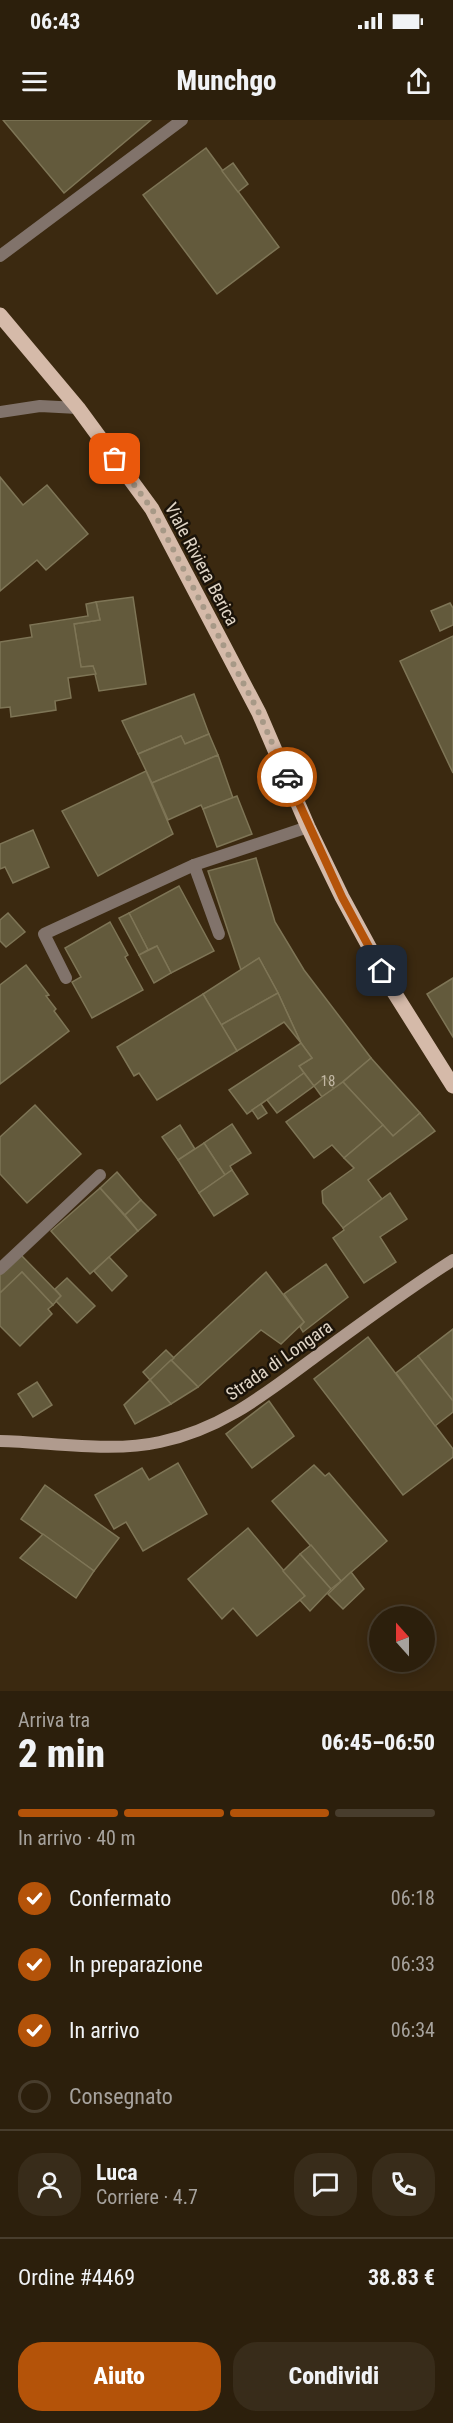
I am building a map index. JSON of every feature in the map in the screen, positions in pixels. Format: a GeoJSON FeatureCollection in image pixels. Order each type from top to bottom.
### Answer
{"type":"FeatureCollection","features":[{"type":"Feature","properties":{"kind":"main road","name":"Viale Riviera Berica"},"geometry":{"type":"LineString","coordinates":[[0,315],[78,408],[152,509],[259,713],[308,827],[342,897],[387,979],[453,1086]]}},
{"type":"Feature","properties":{"kind":"main road","name":"Strada di Longara"},"geometry":{"type":"LineString","coordinates":[[0,1441],[117,1446],[159,1442],[218,1423],[256,1401],[453,1260]]}},
{"type":"Feature","properties":{"kind":"street"},"geometry":{"type":"LineString","coordinates":[[0,256],[182,120]]}},
{"type":"Feature","properties":{"kind":"street"},"geometry":{"type":"LineString","coordinates":[[0,412],[40,406],[78,408]]}},
{"type":"Feature","properties":{"kind":"street"},"geometry":{"type":"LineString","coordinates":[[66,978],[44,934],[194,865],[308,827]]}},
{"type":"Feature","properties":{"kind":"street"},"geometry":{"type":"LineString","coordinates":[[194,865],[219,934]]}},
{"type":"Feature","properties":{"kind":"street"},"geometry":{"type":"LineString","coordinates":[[0,1269],[100,1175]]}},
{"type":"Feature","properties":{"kind":"building"},"geometry":{"type":"Polygon","coordinates":[[[3,120],[151,120],[64,193],[3,120]]]}},
{"type":"Feature","properties":{"kind":"building"},"geometry":{"type":"Polygon","coordinates":[[[206,148],[279,247],[217,294],[143,195],[206,148]]]}},
{"type":"Feature","properties":{"kind":"building"},"geometry":{"type":"Polygon","coordinates":[[[233,163],[248,184],[238,192],[222,171],[233,163]]]}},
{"type":"Feature","properties":{"kind":"building"},"geometry":{"type":"Polygon","coordinates":[[[0,477],[23,505],[47,485],[88,534],[46,570],[37,560],[0,591],[0,477]]]}},
{"type":"Feature","properties":{"kind":"building"},"geometry":{"type":"Polygon","coordinates":[[[133,597],[146,684],[99,691],[93,666],[81,667],[74,624],[100,620],[96,602],[133,597]]]}},
{"type":"Feature","properties":{"kind":"building"},"geometry":{"type":"Polygon","coordinates":[[[96,602],[100,620],[74,624],[81,667],[93,666],[96,674],[68,678],[71,698],[55,701],[56,710],[11,717],[10,707],[0,708],[0,642],[32,637],[30,625],[88,616],[86,604],[96,602]]]}},
{"type":"Feature","properties":{"kind":"building"},"geometry":{"type":"Polygon","coordinates":[[[450,603],[453,608],[453,625],[440,631],[431,611],[450,603]]]}},
{"type":"Feature","properties":{"kind":"building"},"geometry":{"type":"Polygon","coordinates":[[[453,636],[453,773],[400,661],[453,636]]]}},
{"type":"Feature","properties":{"kind":"building"},"geometry":{"type":"Polygon","coordinates":[[[194,694],[209,734],[185,744],[181,736],[138,754],[122,721],[194,694]]]}},
{"type":"Feature","properties":{"kind":"building"},"geometry":{"type":"Polygon","coordinates":[[[209,734],[218,755],[152,783],[138,754],[181,736],[185,744],[209,734]]]}},
{"type":"Feature","properties":{"kind":"building"},"geometry":{"type":"Polygon","coordinates":[[[218,755],[233,798],[203,809],[201,805],[168,820],[152,783],[218,755]]]}},
{"type":"Feature","properties":{"kind":"building"},"geometry":{"type":"Polygon","coordinates":[[[146,771],[173,834],[98,876],[62,811],[146,771]]]}},
{"type":"Feature","properties":{"kind":"building"},"geometry":{"type":"Polygon","coordinates":[[[237,796],[252,834],[217,847],[203,809],[237,796]]]}},
{"type":"Feature","properties":{"kind":"building"},"geometry":{"type":"Polygon","coordinates":[[[33,830],[49,867],[13,883],[5,867],[0,869],[0,844],[33,830]]]}},
{"type":"Feature","properties":{"kind":"building"},"geometry":{"type":"Polygon","coordinates":[[[256,858],[275,922],[304,970],[371,1058],[334,1089],[325,1077],[314,1086],[299,1066],[312,1058],[301,1043],[259,958],[241,970],[208,871],[256,858]]]}},
{"type":"Feature","properties":{"kind":"building"},"geometry":{"type":"Polygon","coordinates":[[[179,886],[214,951],[171,973],[157,946],[148,950],[129,913],[179,886]]]}},
{"type":"Feature","properties":{"kind":"building"},"geometry":{"type":"Polygon","coordinates":[[[8,913],[25,932],[6,947],[0,941],[0,920],[8,913]]]}},
{"type":"Feature","properties":{"kind":"building"},"geometry":{"type":"Polygon","coordinates":[[[129,913],[148,950],[139,955],[119,918],[129,913]]]}},
{"type":"Feature","properties":{"kind":"building"},"geometry":{"type":"Polygon","coordinates":[[[110,922],[143,990],[92,1018],[72,982],[81,977],[65,948],[110,922]]]}},
{"type":"Feature","properties":{"kind":"building"},"geometry":{"type":"Polygon","coordinates":[[[157,946],[171,973],[154,983],[139,955],[157,946]]]}},
{"type":"Feature","properties":{"kind":"building"},"geometry":{"type":"Polygon","coordinates":[[[259,958],[278,993],[221,1025],[203,994],[259,958]]]}},
{"type":"Feature","properties":{"kind":"building"},"geometry":{"type":"Polygon","coordinates":[[[26,965],[49,995],[46,996],[56,1009],[54,1011],[69,1031],[0,1084],[0,985],[26,965]]]}},
{"type":"Feature","properties":{"kind":"building"},"geometry":{"type":"Polygon","coordinates":[[[453,978],[453,1037],[427,994],[453,978]]]}},
{"type":"Feature","properties":{"kind":"building"},"geometry":{"type":"Polygon","coordinates":[[[278,993],[301,1043],[284,1022],[237,1051],[221,1025],[278,993]]]}},
{"type":"Feature","properties":{"kind":"building"},"geometry":{"type":"Polygon","coordinates":[[[203,994],[237,1051],[157,1100],[139,1073],[134,1076],[117,1047],[203,994]]]}},
{"type":"Feature","properties":{"kind":"building"},"geometry":{"type":"Polygon","coordinates":[[[301,1043],[312,1058],[299,1066],[304,1073],[247,1114],[229,1090],[301,1043]]]}},
{"type":"Feature","properties":{"kind":"building"},"geometry":{"type":"Polygon","coordinates":[[[371,1058],[420,1113],[393,1136],[343,1082],[371,1058]]]}},
{"type":"Feature","properties":{"kind":"building"},"geometry":{"type":"Polygon","coordinates":[[[304,1073],[314,1086],[277,1113],[267,1100],[304,1073]]]}},
{"type":"Feature","properties":{"kind":"building"},"geometry":{"type":"Polygon","coordinates":[[[325,1077],[334,1089],[322,1097],[314,1086],[325,1077]]]}},
{"type":"Feature","properties":{"kind":"building"},"geometry":{"type":"Polygon","coordinates":[[[343,1082],[383,1125],[344,1158],[332,1145],[314,1158],[286,1122],[343,1082]]]}},
{"type":"Feature","properties":{"kind":"building"},"geometry":{"type":"Polygon","coordinates":[[[261,1104],[267,1113],[258,1119],[252,1110],[261,1104]]]}},
{"type":"Feature","properties":{"kind":"building"},"geometry":{"type":"Polygon","coordinates":[[[35,1105],[81,1154],[27,1203],[0,1174],[0,1137],[35,1105]]]}},
{"type":"Feature","properties":{"kind":"building"},"geometry":{"type":"Polygon","coordinates":[[[420,1113],[435,1131],[368,1180],[382,1199],[343,1228],[323,1203],[322,1191],[354,1168],[344,1158],[383,1125],[393,1136],[420,1113]]]}},
{"type":"Feature","properties":{"kind":"building"},"geometry":{"type":"Polygon","coordinates":[[[232,1124],[251,1153],[230,1166],[232,1170],[225,1175],[204,1143],[232,1124]]]}},
{"type":"Feature","properties":{"kind":"building"},"geometry":{"type":"Polygon","coordinates":[[[180,1125],[195,1149],[178,1160],[162,1137],[180,1125]]]}},
{"type":"Feature","properties":{"kind":"building"},"geometry":{"type":"Polygon","coordinates":[[[204,1143],[225,1175],[199,1193],[178,1160],[204,1143]]]}},
{"type":"Feature","properties":{"kind":"building"},"geometry":{"type":"Polygon","coordinates":[[[232,1170],[248,1194],[214,1216],[199,1193],[232,1170]]]}},
{"type":"Feature","properties":{"kind":"building"},"geometry":{"type":"Polygon","coordinates":[[[117,1172],[141,1200],[125,1215],[100,1188],[117,1172]]]}},
{"type":"Feature","properties":{"kind":"building"},"geometry":{"type":"Polygon","coordinates":[[[100,1188],[138,1231],[90,1274],[51,1231],[100,1188]]]}},
{"type":"Feature","properties":{"kind":"building"},"geometry":{"type":"Polygon","coordinates":[[[390,1193],[407,1219],[380,1237],[396,1262],[364,1283],[333,1238],[390,1193]]]}},
{"type":"Feature","properties":{"kind":"building"},"geometry":{"type":"Polygon","coordinates":[[[141,1200],[156,1215],[138,1231],[125,1215],[141,1200]]]}},
{"type":"Feature","properties":{"kind":"building"},"geometry":{"type":"Polygon","coordinates":[[[21,1255],[61,1296],[53,1305],[22,1272],[0,1293],[0,1275],[21,1255]]]}},
{"type":"Feature","properties":{"kind":"building"},"geometry":{"type":"Polygon","coordinates":[[[109,1257],[127,1276],[112,1291],[94,1271],[109,1257]]]}},
{"type":"Feature","properties":{"kind":"building"},"geometry":{"type":"Polygon","coordinates":[[[326,1264],[348,1297],[303,1332],[300,1327],[304,1322],[284,1294],[326,1264]]]}},
{"type":"Feature","properties":{"kind":"building"},"geometry":{"type":"Polygon","coordinates":[[[22,1272],[53,1305],[48,1309],[52,1314],[20,1346],[0,1326],[0,1293],[22,1272]]]}},
{"type":"Feature","properties":{"kind":"building"},"geometry":{"type":"Polygon","coordinates":[[[266,1272],[304,1322],[281,1344],[261,1330],[198,1387],[171,1360],[266,1272]]]}},
{"type":"Feature","properties":{"kind":"building"},"geometry":{"type":"Polygon","coordinates":[[[67,1278],[95,1306],[77,1323],[56,1301],[61,1296],[55,1289],[67,1278]]]}},
{"type":"Feature","properties":{"kind":"building"},"geometry":{"type":"Polygon","coordinates":[[[453,1329],[453,1401],[418,1356],[453,1329]]]}},
{"type":"Feature","properties":{"kind":"building"},"geometry":{"type":"Polygon","coordinates":[[[368,1337],[453,1449],[453,1457],[403,1495],[314,1379],[368,1337]]]}},
{"type":"Feature","properties":{"kind":"building"},"geometry":{"type":"Polygon","coordinates":[[[166,1350],[174,1358],[150,1380],[143,1372],[166,1350]]]}},
{"type":"Feature","properties":{"kind":"building"},"geometry":{"type":"Polygon","coordinates":[[[418,1356],[453,1401],[453,1412],[435,1426],[396,1373],[418,1356]]]}},
{"type":"Feature","properties":{"kind":"building"},"geometry":{"type":"Polygon","coordinates":[[[171,1360],[198,1387],[171,1404],[150,1380],[171,1360]]]}},
{"type":"Feature","properties":{"kind":"building"},"geometry":{"type":"Polygon","coordinates":[[[150,1380],[171,1404],[135,1424],[124,1405],[150,1380]]]}},
{"type":"Feature","properties":{"kind":"building"},"geometry":{"type":"Polygon","coordinates":[[[37,1382],[52,1405],[33,1417],[18,1394],[37,1382]]]}},
{"type":"Feature","properties":{"kind":"building"},"geometry":{"type":"Polygon","coordinates":[[[269,1401],[294,1436],[252,1468],[226,1434],[269,1401]]]}},
{"type":"Feature","properties":{"kind":"building"},"geometry":{"type":"Polygon","coordinates":[[[178,1463],[207,1514],[143,1551],[126,1522],[114,1529],[95,1495],[142,1468],[149,1480],[178,1463]]]}},
{"type":"Feature","properties":{"kind":"building"},"geometry":{"type":"Polygon","coordinates":[[[314,1465],[325,1476],[329,1473],[387,1541],[341,1581],[272,1501],[314,1465]]]}},
{"type":"Feature","properties":{"kind":"building"},"geometry":{"type":"Polygon","coordinates":[[[45,1485],[119,1538],[94,1571],[21,1519],[45,1485]]]}},
{"type":"Feature","properties":{"kind":"building"},"geometry":{"type":"Polygon","coordinates":[[[248,1528],[305,1596],[257,1636],[233,1608],[222,1619],[188,1579],[248,1528]]]}},
{"type":"Feature","properties":{"kind":"building"},"geometry":{"type":"Polygon","coordinates":[[[43,1534],[94,1571],[76,1598],[20,1558],[43,1534]]]}},
{"type":"Feature","properties":{"kind":"building"},"geometry":{"type":"Polygon","coordinates":[[[311,1545],[341,1581],[331,1589],[300,1554],[311,1545]]]}},
{"type":"Feature","properties":{"kind":"building"},"geometry":{"type":"Polygon","coordinates":[[[300,1554],[331,1589],[310,1611],[300,1600],[305,1596],[283,1571],[300,1554]]]}},
{"type":"Feature","properties":{"kind":"building"},"geometry":{"type":"Polygon","coordinates":[[[351,1572],[364,1589],[343,1609],[328,1594],[351,1572]]]}},
{"type":"Feature","properties":{"kind":"way so far"},"geometry":{"type":"LineString","coordinates":[[115,459],[152,509],[259,713],[287,777]]}},
{"type":"Feature","properties":{"kind":"route"},"geometry":{"type":"LineString","coordinates":[[287,777],[342,897],[382,971]]}}]}
